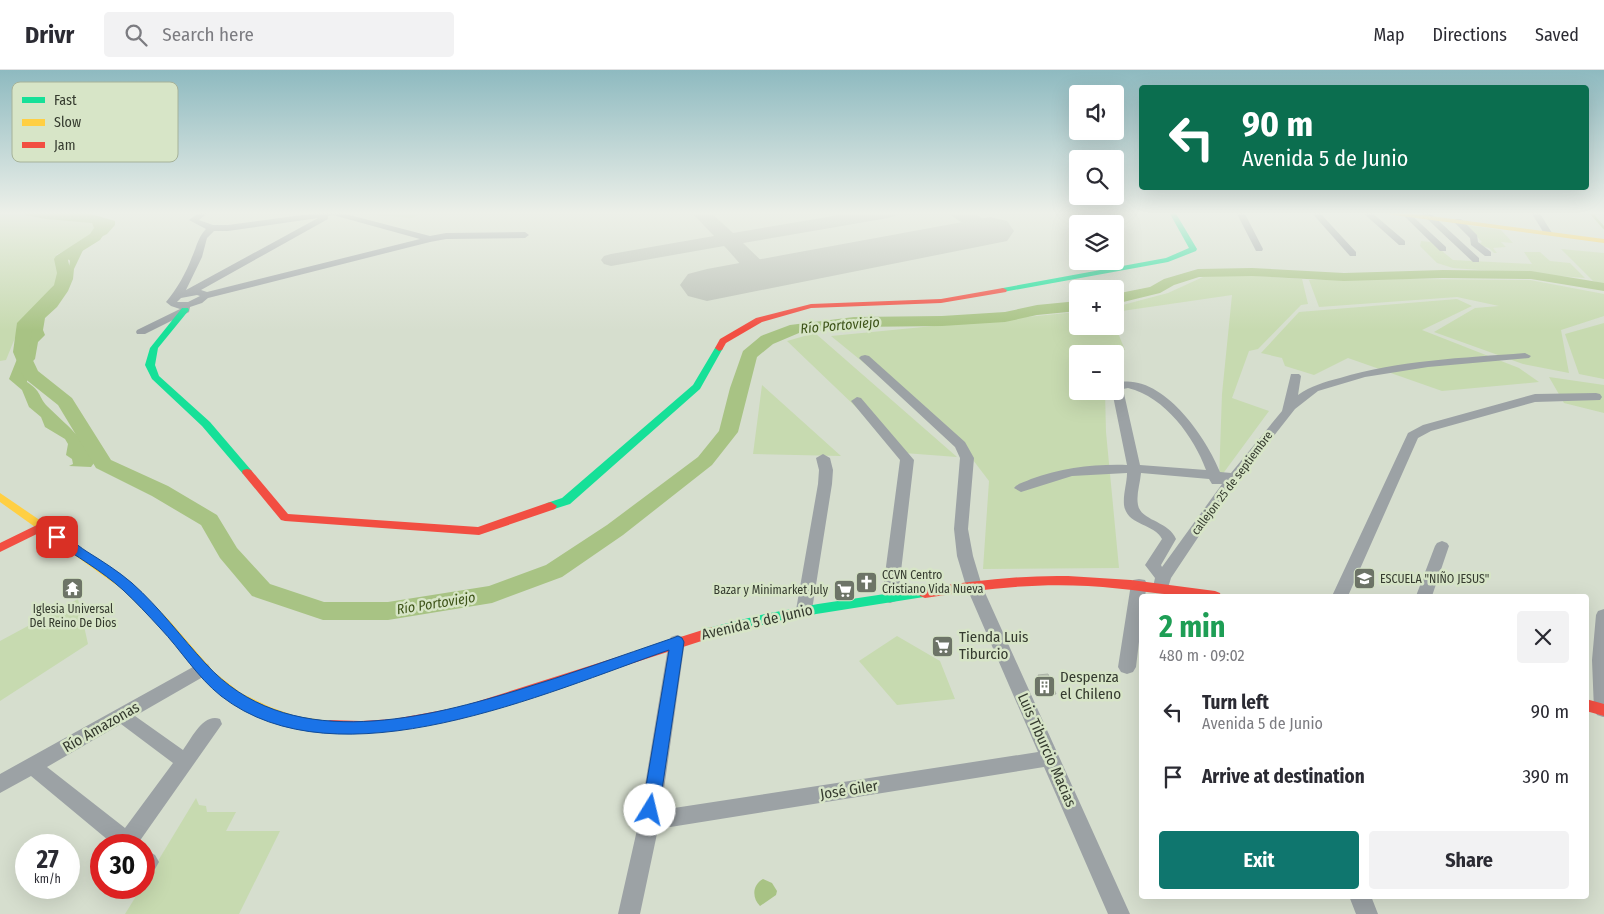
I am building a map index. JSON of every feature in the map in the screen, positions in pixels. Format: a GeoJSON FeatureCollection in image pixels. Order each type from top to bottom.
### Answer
{"type":"FeatureCollection","features":[{"type":"Feature","properties":{"kind":"street"},"geometry":{"type":"LineString","coordinates":[[183,294],[199,251]]}},
{"type":"Feature","properties":{"kind":"street"},"geometry":{"type":"LineString","coordinates":[[184,308],[172,304],[172,300],[264,251]]}},
{"type":"Feature","properties":{"kind":"street"},"geometry":{"type":"LineString","coordinates":[[141,332],[196,303],[204,295],[241,269],[271,251]]}},
{"type":"Feature","properties":{"kind":"street"},"geometry":{"type":"LineString","coordinates":[[183,294],[204,295],[380,251]]}},
{"type":"Feature","properties":{"kind":"street"},"geometry":{"type":"LineString","coordinates":[[184,308],[154,348],[150,365],[155,377],[206,424],[285,517],[479,531],[566,501],[698,387],[724,341],[759,320],[811,306],[941,300],[1168,260],[1187,251]]}},
{"type":"Feature","properties":{"kind":"street"},"geometry":{"type":"LineString","coordinates":[[1465,251],[1476,260]]}},
{"type":"Feature","properties":{"kind":"street"},"geometry":{"type":"LineString","coordinates":[[1485,251],[1488,254]]}},
{"type":"Feature","properties":{"kind":"street","name":"callejon 25 de septiembre"},"geometry":{"type":"LineString","coordinates":[[1162,582],[1222,492],[1291,406],[1314,389],[1364,374],[1428,364],[1525,356]]}},
{"type":"Feature","properties":{"kind":"street","name":"Luis Tiburcio Macias"},"geometry":{"type":"LineString","coordinates":[[865,358],[960,444],[965,452],[967,458],[961,530],[965,556],[974,586],[1119,914]]}},
{"type":"Feature","properties":{"kind":"street"},"geometry":{"type":"LineString","coordinates":[[1291,406],[1291,390],[1295,376]]}},
{"type":"Feature","properties":{"kind":"street"},"geometry":{"type":"LineString","coordinates":[[1124,383],[1142,388],[1170,408],[1202,447],[1222,492]]}},
{"type":"Feature","properties":{"kind":"street"},"geometry":{"type":"LineString","coordinates":[[1341,594],[1402,462],[1412,436],[1428,428],[1534,398],[1596,397]]}},
{"type":"Feature","properties":{"kind":"street"},"geometry":{"type":"LineString","coordinates":[[857,400],[907,460],[890,597]]}},
{"type":"Feature","properties":{"kind":"street"},"geometry":{"type":"LineString","coordinates":[[1120,400],[1134,468],[1132,510],[1143,520],[1166,532],[1169,536],[1153,565],[1162,582]]}},
{"type":"Feature","properties":{"kind":"street"},"geometry":{"type":"LineString","coordinates":[[804,610],[826,484],[826,470],[823,458]]}},
{"type":"Feature","properties":{"kind":"street"},"geometry":{"type":"LineString","coordinates":[[1021,488],[1046,478],[1072,472],[1134,468],[1234,477]]}},
{"type":"Feature","properties":{"kind":"street","name":"Avenida 5 de Junio"},"geometry":{"type":"LineString","coordinates":[[0,497],[108,571],[128,587],[166,626],[202,669],[226,691],[247,705],[277,717],[330,728],[384,727],[418,723],[497,703],[678,642],[754,620],[804,610],[974,586],[1046,580],[1140,584],[1162,582],[1207,594]]}},
{"type":"Feature","properties":{"kind":"street"},"geometry":{"type":"LineString","coordinates":[[0,538],[37,524]]}},
{"type":"Feature","properties":{"kind":"street"},"geometry":{"type":"LineString","coordinates":[[0,548],[37,524]]}},
{"type":"Feature","properties":{"kind":"street"},"geometry":{"type":"LineString","coordinates":[[1425,594],[1442,546]]}},
{"type":"Feature","properties":{"kind":"street"},"geometry":{"type":"LineString","coordinates":[[1127,667],[1140,584]]}},
{"type":"Feature","properties":{"kind":"street"},"geometry":{"type":"LineString","coordinates":[[1589,705],[1603,710],[1602,660],[1604,615]]}},
{"type":"Feature","properties":{"kind":"street"},"geometry":{"type":"LineString","coordinates":[[629,914],[649,822],[678,642]]}},
{"type":"Feature","properties":{"kind":"street","name":"Río Amazonas"},"geometry":{"type":"LineString","coordinates":[[0,784],[202,669]]}},
{"type":"Feature","properties":{"kind":"street"},"geometry":{"type":"LineString","coordinates":[[128,721],[186,762]]}},
{"type":"Feature","properties":{"kind":"street"},"geometry":{"type":"LineString","coordinates":[[135,834],[213,724]]}},
{"type":"Feature","properties":{"kind":"street","name":"José Giler"},"geometry":{"type":"LineString","coordinates":[[649,822],[1050,758]]}},
{"type":"Feature","properties":{"kind":"street"},"geometry":{"type":"LineString","coordinates":[[32,766],[116,834]]}},
{"type":"Feature","properties":{"kind":"street"},"geometry":{"type":"LineString","coordinates":[[1361,899],[1367,914]]}},
{"type":"Feature","properties":{"kind":"shaded area"},"geometry":{"type":"Polygon","coordinates":[[[0,251],[63,251],[56,255],[64,272],[42,300],[29,312],[17,333],[6,360],[0,361],[0,251]]]}},
{"type":"Feature","properties":{"kind":"shaded area"},"geometry":{"type":"Polygon","coordinates":[[[73,251],[82,251],[74,269],[73,279],[68,291],[57,307],[45,318],[43,330],[45,335],[38,342],[35,359],[27,374],[27,382],[38,391],[47,406],[80,439],[94,463],[91,467],[69,466],[73,464],[72,459],[66,455],[68,444],[65,439],[45,427],[41,417],[29,407],[22,390],[9,379],[17,359],[25,350],[33,319],[42,310],[39,306],[55,292],[66,275],[70,261],[68,258],[73,251]]]}},
{"type":"Feature","properties":{"kind":"shaded area"},"geometry":{"type":"Polygon","coordinates":[[[1425,251],[1442,251],[1453,260],[1532,264],[1524,252],[1540,252],[1550,261],[1570,263],[1585,278],[1453,268],[1437,263],[1425,251]]]}},
{"type":"Feature","properties":{"kind":"shaded area"},"geometry":{"type":"Polygon","coordinates":[[[1563,251],[1604,253],[1604,284],[1593,281],[1563,251]]]}},
{"type":"Feature","properties":{"kind":"shaded area"},"geometry":{"type":"Polygon","coordinates":[[[1239,275],[1302,279],[1308,304],[1301,305],[1258,349],[1249,351],[1232,398],[1269,411],[1219,479],[1222,394],[1232,295],[1124,311],[1124,305],[1168,293],[1203,277],[1239,275]]]}},
{"type":"Feature","properties":{"kind":"shaded area"},"geometry":{"type":"Polygon","coordinates":[[[1309,280],[1530,280],[1604,294],[1604,316],[1561,330],[1569,373],[1523,364],[1434,332],[1475,308],[1499,306],[1457,297],[1319,307],[1309,280]]]}},
{"type":"Feature","properties":{"kind":"shaded area"},"geometry":{"type":"Polygon","coordinates":[[[1457,299],[1472,306],[1422,330],[1519,368],[1539,382],[1442,391],[1348,358],[1314,375],[1285,366],[1282,358],[1261,353],[1299,312],[1457,299]]]}},
{"type":"Feature","properties":{"kind":"shaded area"},"geometry":{"type":"Polygon","coordinates":[[[1069,313],[1069,335],[1119,335],[1123,345],[1069,345],[1069,400],[1105,400],[1106,432],[1119,568],[983,569],[989,481],[957,439],[831,336],[1069,313]]]}},
{"type":"Feature","properties":{"kind":"shaded area"},"geometry":{"type":"Polygon","coordinates":[[[1604,323],[1604,379],[1579,374],[1565,334],[1604,323]]]}},
{"type":"Feature","properties":{"kind":"shaded area"},"geometry":{"type":"Polygon","coordinates":[[[815,333],[957,457],[904,453],[787,341],[815,333]]]}},
{"type":"Feature","properties":{"kind":"shaded area"},"geometry":{"type":"Polygon","coordinates":[[[1549,377],[1604,385],[1604,413],[1564,403],[1549,377]]]}},
{"type":"Feature","properties":{"kind":"shaded area"},"geometry":{"type":"Polygon","coordinates":[[[762,385],[841,456],[753,454],[762,385]]]}},
{"type":"Feature","properties":{"kind":"shaded area"},"geometry":{"type":"Polygon","coordinates":[[[78,599],[88,644],[0,701],[0,641],[78,599]]]}},
{"type":"Feature","properties":{"kind":"shaded area"},"geometry":{"type":"Polygon","coordinates":[[[897,636],[940,661],[955,699],[897,705],[859,661],[897,636]]]}},
{"type":"Feature","properties":{"kind":"shaded area"},"geometry":{"type":"Polygon","coordinates":[[[196,798],[199,805],[206,806],[207,812],[236,812],[226,831],[280,831],[239,914],[125,914],[134,899],[155,899],[155,866],[196,798]]]}},
{"type":"Feature","properties":{"kind":"shaded area"},"geometry":{"type":"Polygon","coordinates":[[[763,879],[772,883],[777,891],[776,895],[760,906],[757,903],[754,892],[759,882],[763,879]]]}},
{"type":"Feature","properties":{"kind":"building","name":"Despenza el Chileno"},"geometry":{"type":"Polygon","coordinates":[[[1048,674],[1056,694],[1039,695],[1035,684],[1042,684],[1038,675],[1048,674]]]}},
{"type":"Feature","properties":{"kind":"waterway","name":"Río Portoviejo"},"geometry":{"type":"LineString","coordinates":[[73,251],[61,259],[64,273],[61,286],[25,323],[21,352],[30,374],[65,402],[103,464],[160,491],[209,520],[228,553],[261,590],[323,611],[388,611],[492,594],[554,571],[615,530],[705,461],[728,432],[749,355],[767,340],[796,328],[854,322],[942,321],[1005,317],[1037,310],[1069,307]]}},
{"type":"Feature","properties":{"kind":"waterway","name":"Río Portoviejo"},"geometry":{"type":"LineString","coordinates":[[1124,297],[1155,290],[1169,282],[1198,273],[1252,272],[1344,277],[1443,274],[1531,275],[1604,287]]}},
{"type":"Feature","properties":{"kind":"taxiway"},"geometry":{"type":"LineString","coordinates":[[611,260],[661,251]]}},
{"type":"Feature","properties":{"kind":"taxiway"},"geometry":{"type":"LineString","coordinates":[[741,251],[764,274]]}},
{"type":"Feature","properties":{"kind":"runway"},"geometry":{"type":"LineString","coordinates":[[707,285],[883,251]]}},
{"type":"Feature","properties":{"kind":"traffic: fast"},"geometry":{"type":"LineString","coordinates":[[1003,290],[1168,260],[1188,251]]}},
{"type":"Feature","properties":{"kind":"traffic: fast"},"geometry":{"type":"LineString","coordinates":[[185,310],[154,348],[150,365],[155,377],[206,424],[247,472]]}},
{"type":"Feature","properties":{"kind":"traffic: fast"},"geometry":{"type":"LineString","coordinates":[[551,506],[566,501],[697,387],[719,348]]}},
{"type":"Feature","properties":{"kind":"traffic: fast"},"geometry":{"type":"LineString","coordinates":[[712,632],[818,608],[925,593]]}},
{"type":"Feature","properties":{"kind":"traffic: slow"},"geometry":{"type":"LineString","coordinates":[[0,497],[127,586],[164,623],[209,676],[236,697],[265,712],[296,722],[330,726]]}},
{"type":"Feature","properties":{"kind":"traffic: jam"},"geometry":{"type":"LineString","coordinates":[[719,348],[723,341],[759,320],[811,306],[941,301],[1003,290]]}},
{"type":"Feature","properties":{"kind":"traffic: jam"},"geometry":{"type":"LineString","coordinates":[[247,472],[285,517],[479,531],[551,506]]}},
{"type":"Feature","properties":{"kind":"traffic: jam"},"geometry":{"type":"LineString","coordinates":[[0,548],[41,527]]}},
{"type":"Feature","properties":{"kind":"traffic: jam"},"geometry":{"type":"LineString","coordinates":[[925,593],[971,586],[1047,580],[1089,581],[1201,594]]}},
{"type":"Feature","properties":{"kind":"traffic: jam"},"geometry":{"type":"LineString","coordinates":[[330,726],[394,725],[460,713],[712,632]]}},
{"type":"Feature","properties":{"kind":"traffic: jam"},"geometry":{"type":"LineString","coordinates":[[1589,706],[1604,710]]}},
{"type":"Feature","properties":{"kind":"place","name":"ESCUELA \"NIÑO JESUS\""},"geometry":{"type":"Point","coordinates":[1364,579]}},
{"type":"Feature","properties":{"kind":"place","name":"CCVN Centro Cristiano Vida Nueva"},"geometry":{"type":"Point","coordinates":[866,582]}},
{"type":"Feature","properties":{"kind":"place","name":"Iglesia Universal Del Reino De Dios"},"geometry":{"type":"Point","coordinates":[73,588]}},
{"type":"Feature","properties":{"kind":"place","name":"Bazar y Minimarket July"},"geometry":{"type":"Point","coordinates":[844,590]}},
{"type":"Feature","properties":{"kind":"place","name":"Tienda Luis Tiburcio"},"geometry":{"type":"Point","coordinates":[943,646]}},
{"type":"Feature","properties":{"kind":"place","name":"Despenza el Chileno"},"geometry":{"type":"Point","coordinates":[1044,686]}},
{"type":"Feature","properties":{"kind":"route"},"geometry":{"type":"LineString","coordinates":[[57,537],[108,571],[128,587],[166,626],[202,669],[226,691],[247,705],[277,717],[330,728],[384,727],[418,723],[460,714],[678,642],[650,810]]}}]}
